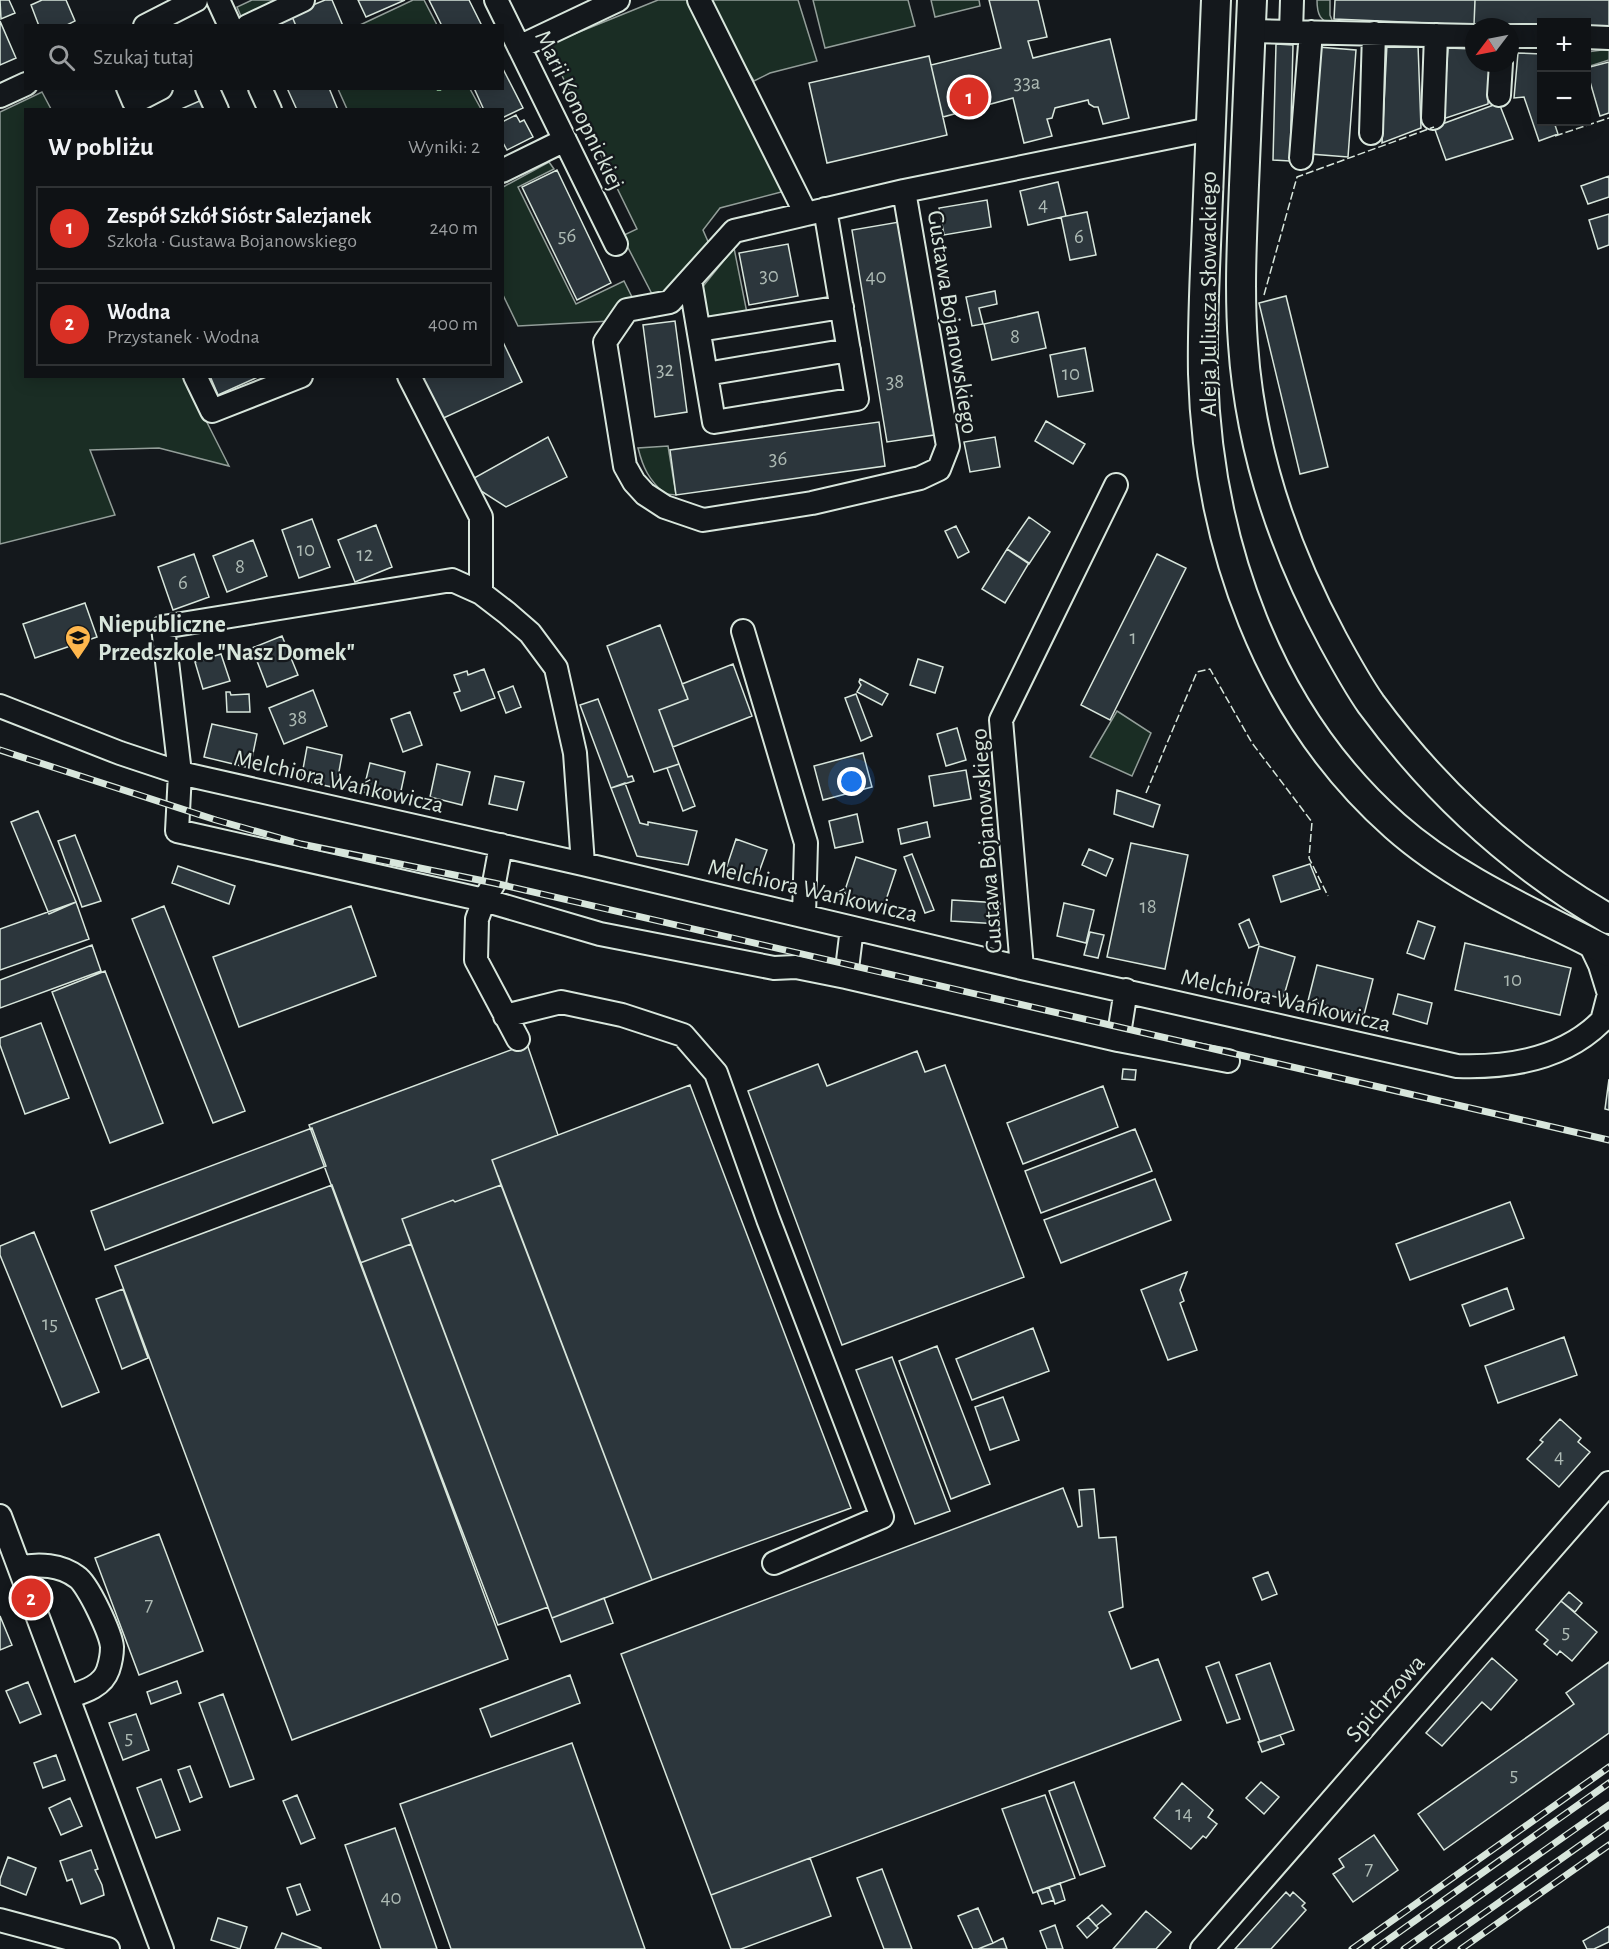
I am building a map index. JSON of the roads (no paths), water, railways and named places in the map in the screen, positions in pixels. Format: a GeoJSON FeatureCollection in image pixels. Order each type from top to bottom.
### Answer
{"type":"FeatureCollection","features":[{"type":"Feature","properties":{"kind":"main road","name":"Aleja Juliusza Słowackiego"},"geometry":{"type":"LineString","coordinates":[[1215,0],[1203,375],[1210,454],[1230,554],[1249,610],[1271,664],[1289,698],[1343,773],[1395,826],[1436,859],[1477,884],[1599,947]]}},
{"type":"Feature","properties":{"kind":"main road","name":"Aleja Juliusza Słowackiego"},"geometry":{"type":"LineString","coordinates":[[1252,0],[1241,291],[1243,345],[1249,396],[1260,449],[1289,549],[1344,660],[1369,702],[1407,751],[1489,834],[1558,887],[1607,915]]}},
{"type":"Feature","properties":{"kind":"street"},"geometry":{"type":"LineString","coordinates":[[149,24],[196,0]]}},
{"type":"Feature","properties":{"kind":"street"},"geometry":{"type":"LineString","coordinates":[[218,0],[229,24]]}},
{"type":"Feature","properties":{"kind":"street"},"geometry":{"type":"LineString","coordinates":[[252,24],[303,0]]}},
{"type":"Feature","properties":{"kind":"street","name":"Marii Konopnickiej"},"geometry":{"type":"LineString","coordinates":[[496,0],[616,244]]}},
{"type":"Feature","properties":{"kind":"street"},"geometry":{"type":"LineString","coordinates":[[519,47],[618,0]]}},
{"type":"Feature","properties":{"kind":"street"},"geometry":{"type":"LineString","coordinates":[[690,280],[714,422],[857,399],[842,306],[816,212],[699,0]]}},
{"type":"Feature","properties":{"kind":"street"},"geometry":{"type":"LineString","coordinates":[[1292,0],[1301,32],[1300,158]]}},
{"type":"Feature","properties":{"kind":"street"},"geometry":{"type":"LineString","coordinates":[[1251,31],[1465,36]]}},
{"type":"Feature","properties":{"kind":"street"},"geometry":{"type":"LineString","coordinates":[[1371,133],[1374,33]]}},
{"type":"Feature","properties":{"kind":"street"},"geometry":{"type":"LineString","coordinates":[[1433,118],[1436,35]]}},
{"type":"Feature","properties":{"kind":"street"},"geometry":{"type":"LineString","coordinates":[[1519,36],[1537,36]]}},
{"type":"Feature","properties":{"kind":"street"},"geometry":{"type":"LineString","coordinates":[[1591,37],[1609,38]]}},
{"type":"Feature","properties":{"kind":"street"},"geometry":{"type":"LineString","coordinates":[[1499,95],[1500,72]]}},
{"type":"Feature","properties":{"kind":"street"},"geometry":{"type":"LineString","coordinates":[[0,96],[24,85]]}},
{"type":"Feature","properties":{"kind":"street"},"geometry":{"type":"LineString","coordinates":[[128,100],[156,90]]}},
{"type":"Feature","properties":{"kind":"street"},"geometry":{"type":"LineString","coordinates":[[208,90],[216,108]]}},
{"type":"Feature","properties":{"kind":"street"},"geometry":{"type":"LineString","coordinates":[[261,90],[269,108]]}},
{"type":"Feature","properties":{"kind":"street","name":"Gustawa Bojanowskiego"},"geometry":{"type":"LineString","coordinates":[[904,191],[948,446],[939,469],[920,478],[812,502],[703,520],[665,507],[645,494],[634,482],[626,466],[605,342],[627,310],[670,302],[734,231],[904,191],[1210,129]]}},
{"type":"Feature","properties":{"kind":"street"},"geometry":{"type":"LineString","coordinates":[[504,170],[565,140]]}},
{"type":"Feature","properties":{"kind":"street"},"geometry":{"type":"LineString","coordinates":[[699,330],[842,306]]}},
{"type":"Feature","properties":{"kind":"street"},"geometry":{"type":"LineString","coordinates":[[706,374],[849,350]]}},
{"type":"Feature","properties":{"kind":"street"},"geometry":{"type":"LineString","coordinates":[[196,378],[212,411],[296,378]]}},
{"type":"Feature","properties":{"kind":"street"},"geometry":{"type":"LineString","coordinates":[[410,378],[481,517],[481,593]]}},
{"type":"Feature","properties":{"kind":"street","name":"Gustawa Bojanowskiego"},"geometry":{"type":"LineString","coordinates":[[1022,968],[1001,720],[1116,485]]}},
{"type":"Feature","properties":{"kind":"street"},"geometry":{"type":"LineString","coordinates":[[583,864],[575,753],[556,668],[530,633],[481,593],[452,580],[163,627],[180,773],[177,831],[484,900],[600,934],[774,968],[796,967],[846,977],[1118,1040],[1228,1061]]}},
{"type":"Feature","properties":{"kind":"street"},"geometry":{"type":"LineString","coordinates":[[743,631],[806,843],[804,916]]}},
{"type":"Feature","properties":{"kind":"street","name":"Melchiora Wańkowicza"},"geometry":{"type":"LineString","coordinates":[[0,706],[129,756],[180,773],[1457,1066],[1484,1067],[1517,1064],[1541,1058],[1575,1041],[1607,1017]]}},
{"type":"Feature","properties":{"kind":"street"},"geometry":{"type":"LineString","coordinates":[[501,845],[494,883],[477,919],[476,960],[518,1039]]}},
{"type":"Feature","properties":{"kind":"street"},"geometry":{"type":"LineString","coordinates":[[846,977],[852,928]]}},
{"type":"Feature","properties":{"kind":"street"},"geometry":{"type":"LineString","coordinates":[[1599,947],[1600,965],[1609,994],[1607,1017]]}},
{"type":"Feature","properties":{"kind":"street"},"geometry":{"type":"LineString","coordinates":[[1118,1040],[1126,990]]}},
{"type":"Feature","properties":{"kind":"street"},"geometry":{"type":"LineString","coordinates":[[505,1016],[561,1002],[622,1015],[683,1035],[716,1073],[768,1219],[882,1517],[774,1563]]}},
{"type":"Feature","properties":{"kind":"street","name":"Spichrzowa"},"geometry":{"type":"LineString","coordinates":[[1202,1949],[1609,1483]]}},
{"type":"Feature","properties":{"kind":"street"},"geometry":{"type":"LineString","coordinates":[[0,1516],[162,1949]]}},
{"type":"Feature","properties":{"kind":"street"},"geometry":{"type":"LineString","coordinates":[[20,1568],[34,1564],[56,1567],[78,1577],[95,1603],[108,1636],[112,1647],[108,1671],[95,1687],[68,1697]]}},
{"type":"Feature","properties":{"kind":"street"},"geometry":{"type":"LineString","coordinates":[[0,1920],[108,1949]]}},
{"type":"Feature","properties":{"kind":"railway"},"geometry":{"type":"LineString","coordinates":[[0,750],[216,820],[301,844],[494,883],[1609,1140]]}},
{"type":"Feature","properties":{"kind":"railway"},"geometry":{"type":"LineString","coordinates":[[1352,1949],[1609,1767]]}},
{"type":"Feature","properties":{"kind":"railway"},"geometry":{"type":"LineString","coordinates":[[1375,1949],[1609,1783]]}},
{"type":"Feature","properties":{"kind":"railway"},"geometry":{"type":"LineString","coordinates":[[1404,1949],[1609,1805]]}},
{"type":"Feature","properties":{"kind":"railway"},"geometry":{"type":"LineString","coordinates":[[1433,1949],[1609,1825]]}},
{"type":"Feature","properties":{"kind":"railway"},"geometry":{"type":"LineString","coordinates":[[1461,1949],[1609,1845]]}},
{"type":"Feature","properties":{"kind":"place","name":"Zespół Szkół Sióstr Salezjanek"},"geometry":{"type":"Point","coordinates":[969,97]}},
{"type":"Feature","properties":{"kind":"place","name":"Niepubliczne Przedszkole \"Nasz Domek\""},"geometry":{"type":"Point","coordinates":[78,661]}},
{"type":"Feature","properties":{"kind":"place","name":"Wodna"},"geometry":{"type":"Point","coordinates":[31,1598]}}]}
